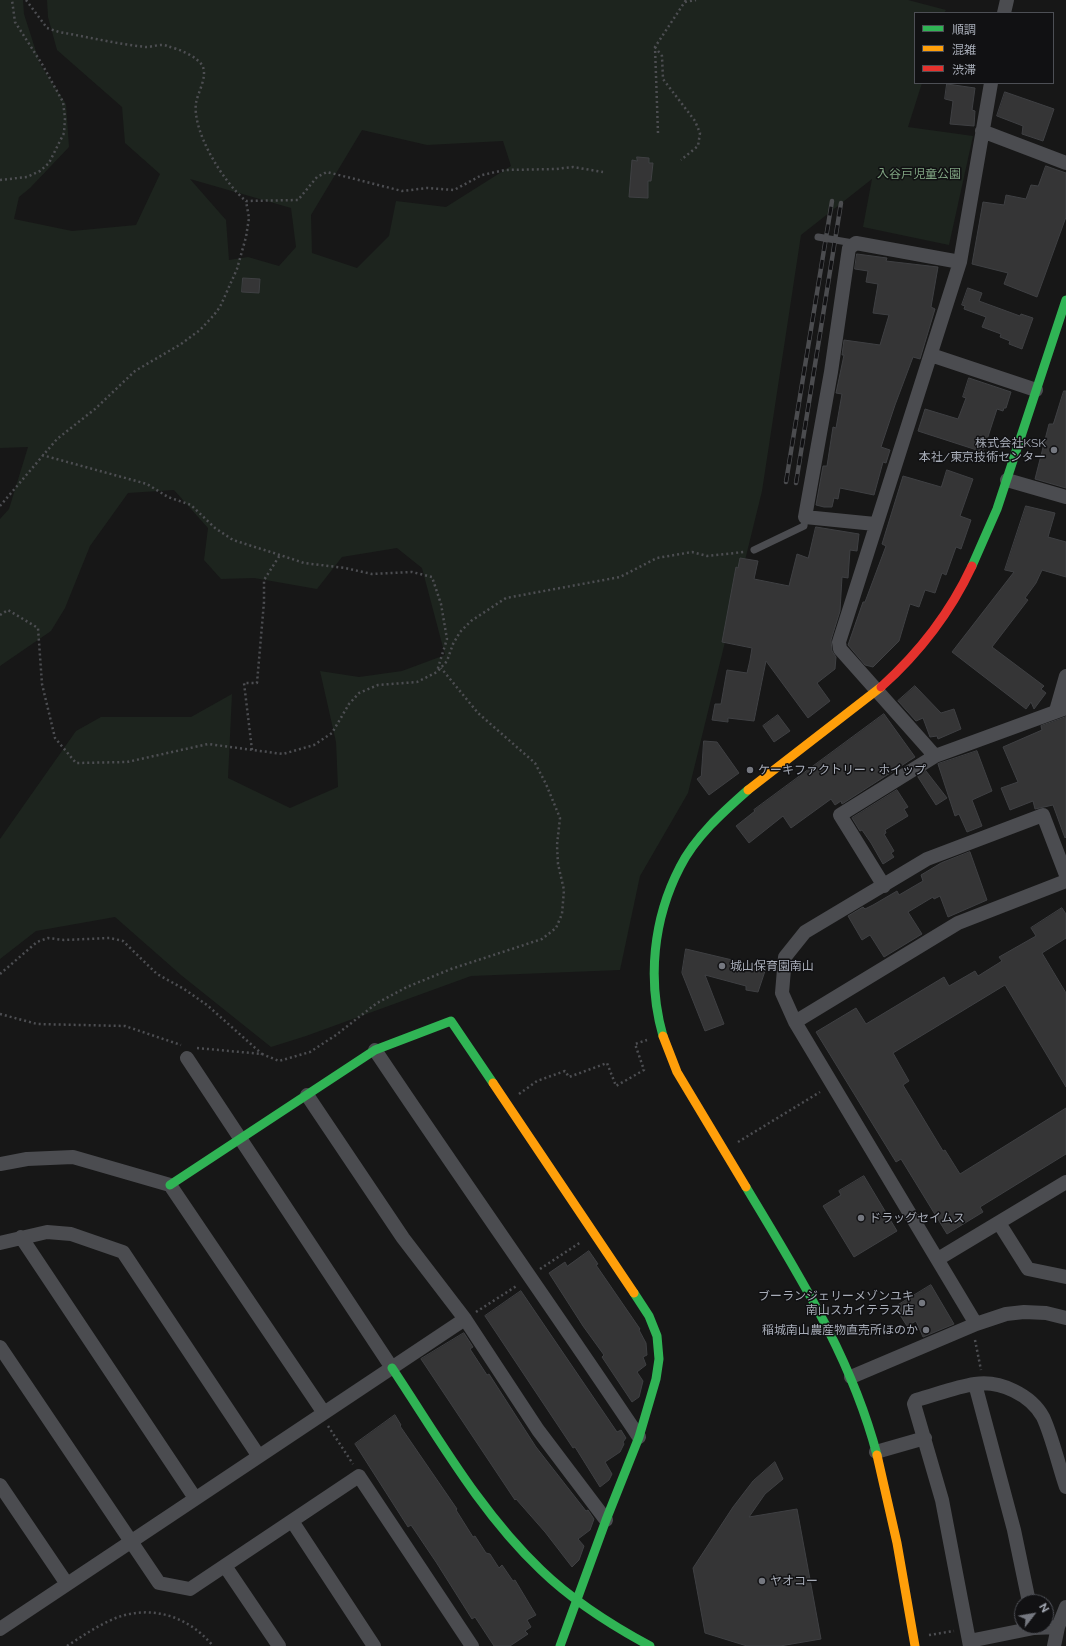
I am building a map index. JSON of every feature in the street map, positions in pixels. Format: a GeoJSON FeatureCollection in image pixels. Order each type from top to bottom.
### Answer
{"type":"FeatureCollection","features":[{"type":"Feature","properties":{"kind":"street"},"geometry":{"type":"LineString","coordinates":[[1004,12],[1007,0]]}},
{"type":"Feature","properties":{"kind":"street"},"geometry":{"type":"LineString","coordinates":[[935,756],[840,649],[839,642],[875,524],[960,262],[991,84]]}},
{"type":"Feature","properties":{"kind":"street"},"geometry":{"type":"LineString","coordinates":[[982,131],[1066,163]]}},
{"type":"Feature","properties":{"kind":"street"},"geometry":{"type":"LineString","coordinates":[[875,524],[805,517],[831,372],[848,250],[853,243],[856,242],[960,262]]}},
{"type":"Feature","properties":{"kind":"street"},"geometry":{"type":"LineString","coordinates":[[914,1646],[892,1520],[876,1452],[851,1377],[814,1301],[677,1072],[665,1045],[657,1015],[653,977],[656,932],[662,906],[671,880],[694,843],[716,818],[740,796],[877,690],[918,650],[939,624],[959,593],[978,559],[993,523],[1066,300]]}},
{"type":"Feature","properties":{"kind":"street"},"geometry":{"type":"LineString","coordinates":[[930,355],[1036,390]]}},
{"type":"Feature","properties":{"kind":"street"},"geometry":{"type":"LineString","coordinates":[[1007,480],[1066,497]]}},
{"type":"Feature","properties":{"kind":"street"},"geometry":{"type":"LineString","coordinates":[[884,886],[840,815],[935,756],[1061,710],[1066,676]]}},
{"type":"Feature","properties":{"kind":"street"},"geometry":{"type":"LineString","coordinates":[[975,1331],[938,1259],[795,1022],[782,993],[785,957],[805,932],[927,859],[1042,815],[1066,875]]}},
{"type":"Feature","properties":{"kind":"street"},"geometry":{"type":"LineString","coordinates":[[795,1022],[958,923],[1066,881]]}},
{"type":"Feature","properties":{"kind":"street"},"geometry":{"type":"LineString","coordinates":[[170,1186],[375,1050],[451,1020],[630,1287],[652,1323],[657,1336],[659,1359],[656,1379],[638,1437],[560,1646]]}},
{"type":"Feature","properties":{"kind":"street"},"geometry":{"type":"LineString","coordinates":[[375,1050],[472,1195],[531,1277],[638,1437]]}},
{"type":"Feature","properties":{"kind":"street"},"geometry":{"type":"LineString","coordinates":[[190,1051],[240,1140],[484,1505],[508,1535],[540,1569],[576,1600],[607,1622],[650,1646]]}},
{"type":"Feature","properties":{"kind":"street"},"geometry":{"type":"LineString","coordinates":[[307,1095],[403,1238],[465,1319],[538,1430],[606,1520]]}},
{"type":"Feature","properties":{"kind":"street"},"geometry":{"type":"LineString","coordinates":[[0,1164],[27,1159],[74,1157],[170,1186],[324,1413]]}},
{"type":"Feature","properties":{"kind":"street"},"geometry":{"type":"LineString","coordinates":[[938,1259],[1066,1182]]}},
{"type":"Feature","properties":{"kind":"street"},"geometry":{"type":"LineString","coordinates":[[999,1223],[1028,1269],[1066,1277]]}},
{"type":"Feature","properties":{"kind":"street"},"geometry":{"type":"LineString","coordinates":[[0,1243],[47,1232],[71,1234],[123,1252],[258,1455]]}},
{"type":"Feature","properties":{"kind":"street"},"geometry":{"type":"LineString","coordinates":[[22,1237],[195,1498]]}},
{"type":"Feature","properties":{"kind":"street"},"geometry":{"type":"LineString","coordinates":[[851,1377],[975,1331],[1006,1314],[1024,1312],[1046,1313],[1066,1318]]}},
{"type":"Feature","properties":{"kind":"street"},"geometry":{"type":"LineString","coordinates":[[1,1627],[465,1319]]}},
{"type":"Feature","properties":{"kind":"street"},"geometry":{"type":"LineString","coordinates":[[0,1347],[159,1583],[190,1589],[359,1476],[472,1646]]}},
{"type":"Feature","properties":{"kind":"street"},"geometry":{"type":"LineString","coordinates":[[979,1383],[1014,1530],[1027,1594]]}},
{"type":"Feature","properties":{"kind":"street"},"geometry":{"type":"LineString","coordinates":[[1014,1631],[968,1639],[942,1500],[914,1404],[916,1400],[979,1383],[1008,1387],[1018,1392],[1030,1402],[1042,1416],[1066,1487]]}},
{"type":"Feature","properties":{"kind":"street"},"geometry":{"type":"LineString","coordinates":[[876,1452],[925,1438]]}},
{"type":"Feature","properties":{"kind":"street"},"geometry":{"type":"LineString","coordinates":[[0,1485],[67,1584]]}},
{"type":"Feature","properties":{"kind":"street"},"geometry":{"type":"LineString","coordinates":[[292,1521],[374,1646]]}},
{"type":"Feature","properties":{"kind":"street"},"geometry":{"type":"LineString","coordinates":[[225,1566],[279,1646]]}},
{"type":"Feature","properties":{"kind":"street"},"geometry":{"type":"LineString","coordinates":[[1054,1646],[1058,1627],[1066,1608]]}},
{"type":"Feature","properties":{"kind":"lane"},"geometry":{"type":"LineString","coordinates":[[818,237],[853,243]]}},
{"type":"Feature","properties":{"kind":"lane"},"geometry":{"type":"LineString","coordinates":[[754,550],[804,526],[805,517]]}},
{"type":"Feature","properties":{"kind":"path"},"geometry":{"type":"LineString","coordinates":[[0,180],[27,177],[40,171],[49,163],[64,133],[65,118],[63,102],[42,64],[14,22],[12,0]]}},
{"type":"Feature","properties":{"kind":"path"},"geometry":{"type":"LineString","coordinates":[[0,506],[57,439],[95,409],[135,371],[181,344],[200,330],[214,315],[223,300],[237,269],[246,237],[249,218],[246,201],[226,179],[216,164],[198,122],[196,104],[204,76],[203,68],[199,62],[194,58],[165,45],[148,47],[59,32],[48,28],[26,0]]}},
{"type":"Feature","properties":{"kind":"path"},"geometry":{"type":"LineString","coordinates":[[658,133],[655,47],[685,1],[696,0]]}},
{"type":"Feature","properties":{"kind":"path"},"geometry":{"type":"LineString","coordinates":[[655,47],[662,56],[663,79],[695,121],[700,133],[698,146],[681,160]]}},
{"type":"Feature","properties":{"kind":"path"},"geometry":{"type":"LineString","coordinates":[[246,201],[293,201],[302,197],[322,174],[327,172],[402,191],[427,188],[454,190],[482,175],[505,170],[556,169],[573,167],[604,172]]}},
{"type":"Feature","properties":{"kind":"path"},"geometry":{"type":"LineString","coordinates":[[42,455],[147,484],[168,497],[191,505],[215,528],[233,540],[280,556],[304,563],[345,568],[372,574],[412,572],[432,576],[441,604],[447,639],[437,672]]}},
{"type":"Feature","properties":{"kind":"path"},"geometry":{"type":"LineString","coordinates":[[0,616],[8,610],[38,628],[42,684],[55,738],[76,763],[127,762],[208,744],[283,754],[314,744],[332,733],[349,704],[359,693],[378,686],[417,682],[437,672],[447,661],[453,644],[460,632],[471,621],[506,598],[620,576],[656,558],[692,552],[707,556],[729,555],[754,550]]}},
{"type":"Feature","properties":{"kind":"path"},"geometry":{"type":"LineString","coordinates":[[252,750],[244,683],[258,683],[264,602],[264,580],[280,556]]}},
{"type":"Feature","properties":{"kind":"path"},"geometry":{"type":"LineString","coordinates":[[0,974],[37,942],[48,938],[64,940],[110,938],[123,941],[157,974],[207,1005],[262,1054],[279,1061],[310,1052],[348,1026],[377,1003],[407,987],[451,969],[542,939],[556,928],[562,914],[564,890],[558,864],[557,845],[560,818],[554,800],[535,763],[478,713],[441,668]]}},
{"type":"Feature","properties":{"kind":"path"},"geometry":{"type":"LineString","coordinates":[[0,1014],[36,1024],[125,1026],[190,1051],[262,1054]]}},
{"type":"Feature","properties":{"kind":"path"},"geometry":{"type":"LineString","coordinates":[[507,1103],[537,1082],[565,1071],[569,1078],[607,1063],[616,1086],[644,1070],[635,1044],[648,1040]]}},
{"type":"Feature","properties":{"kind":"path"},"geometry":{"type":"LineString","coordinates":[[737,1143],[833,1084]]}},
{"type":"Feature","properties":{"kind":"path"},"geometry":{"type":"LineString","coordinates":[[539,1270],[571,1249]]}},
{"type":"Feature","properties":{"kind":"path"},"geometry":{"type":"LineString","coordinates":[[465,1319],[512,1289]]}},
{"type":"Feature","properties":{"kind":"path"},"geometry":{"type":"LineString","coordinates":[[975,1331],[979,1383]]}},
{"type":"Feature","properties":{"kind":"path"},"geometry":{"type":"LineString","coordinates":[[324,1413],[326,1423],[355,1467],[359,1476]]}},
{"type":"Feature","properties":{"kind":"path"},"geometry":{"type":"LineString","coordinates":[[67,1646],[109,1620],[140,1612],[159,1613],[173,1616],[198,1630],[213,1646]]}},
{"type":"Feature","properties":{"kind":"path"},"geometry":{"type":"LineString","coordinates":[[929,1635],[968,1639]]}},
{"type":"Feature","properties":{"kind":"green space","name":"入谷戸児童公園"},"geometry":{"type":"Polygon","coordinates":[[[0,0],[23,0],[24,14],[40,64],[66,104],[69,147],[30,188],[19,197],[14,219],[72,231],[136,225],[160,174],[125,143],[122,107],[57,50],[48,17],[47,0],[908,0],[946,10],[945,12],[914,12],[914,84],[922,84],[908,127],[973,136],[949,245],[863,227],[872,179],[801,235],[762,491],[688,793],[640,876],[620,970],[471,976],[306,1036],[271,1047],[181,975],[115,917],[36,931],[0,959],[0,839],[76,731],[101,717],[191,717],[232,694],[228,778],[290,808],[338,787],[336,742],[320,671],[359,677],[402,671],[445,655],[422,568],[397,548],[342,557],[317,589],[254,578],[221,579],[204,560],[208,528],[174,490],[128,493],[90,546],[65,608],[51,631],[0,666],[0,519],[9,509],[28,447],[0,448],[0,0]],[[362,130],[311,215],[312,253],[357,268],[389,236],[396,201],[446,207],[511,166],[503,141],[427,145],[362,130]],[[190,179],[226,220],[229,260],[248,257],[279,266],[296,247],[291,208],[190,179]]]}},
{"type":"Feature","properties":{"kind":"building"},"geometry":{"type":"Polygon","coordinates":[[[947,84],[975,88],[972,110],[975,111],[974,126],[950,124],[953,101],[945,99],[947,84]]]}},
{"type":"Feature","properties":{"kind":"building"},"geometry":{"type":"Polygon","coordinates":[[[1005,92],[1054,109],[1043,141],[1022,134],[1023,126],[997,116],[1005,92]]]}},
{"type":"Feature","properties":{"kind":"building"},"geometry":{"type":"Polygon","coordinates":[[[637,157],[649,158],[649,163],[653,163],[651,181],[648,181],[648,198],[629,197],[632,160],[637,161],[637,157]]]}},
{"type":"Feature","properties":{"kind":"building"},"geometry":{"type":"Polygon","coordinates":[[[1046,166],[1066,173],[1066,217],[1037,297],[1004,284],[1008,273],[972,264],[983,202],[1004,205],[1006,195],[1026,199],[1031,185],[1038,186],[1046,166]]]}},
{"type":"Feature","properties":{"kind":"building"},"geometry":{"type":"Polygon","coordinates":[[[857,254],[887,258],[886,261],[938,267],[931,307],[935,309],[920,359],[913,357],[881,447],[890,450],[886,463],[883,462],[874,495],[840,488],[838,499],[834,498],[832,507],[824,507],[816,505],[823,466],[827,466],[833,427],[836,428],[842,394],[836,393],[844,355],[842,355],[844,340],[880,345],[889,315],[873,313],[878,284],[866,282],[868,271],[855,269],[857,254]]]}},
{"type":"Feature","properties":{"kind":"building"},"geometry":{"type":"Polygon","coordinates":[[[243,278],[260,279],[259,293],[242,292],[243,278]]]}},
{"type":"Feature","properties":{"kind":"building"},"geometry":{"type":"Polygon","coordinates":[[[968,288],[982,293],[979,301],[1020,316],[1021,314],[1033,318],[1022,349],[1009,344],[1010,341],[1000,337],[1001,334],[982,327],[986,317],[964,309],[965,306],[962,305],[968,288]]]}},
{"type":"Feature","properties":{"kind":"building"},"geometry":{"type":"Polygon","coordinates":[[[969,378],[1011,392],[1006,408],[1004,408],[1003,411],[997,409],[983,452],[918,431],[925,409],[958,419],[966,398],[963,397],[969,378]]]}},
{"type":"Feature","properties":{"kind":"building","name":"株式会社KSK 本社/東京技術センター"},"geometry":{"type":"Polygon","coordinates":[[[1064,391],[1066,391],[1066,488],[1035,479],[1049,424],[1053,424],[1064,391]]]}},
{"type":"Feature","properties":{"kind":"building"},"geometry":{"type":"Polygon","coordinates":[[[947,470],[973,479],[960,516],[971,520],[961,549],[956,547],[946,575],[942,573],[935,593],[925,590],[919,607],[910,604],[899,641],[873,667],[865,665],[848,645],[863,602],[865,602],[886,546],[882,544],[903,476],[941,487],[947,470]]]}},
{"type":"Feature","properties":{"kind":"building"},"geometry":{"type":"Polygon","coordinates":[[[1026,506],[1055,513],[1048,537],[1066,542],[1066,577],[1042,570],[1036,583],[1025,598],[1028,600],[992,647],[1044,686],[1041,689],[1046,693],[1034,709],[1031,702],[1026,709],[952,652],[1014,572],[1005,570],[1026,506]]]}},
{"type":"Feature","properties":{"kind":"building"},"geometry":{"type":"Polygon","coordinates":[[[816,527],[859,534],[857,551],[850,550],[848,578],[842,577],[840,611],[831,640],[832,651],[836,657],[835,669],[817,683],[830,701],[808,718],[766,661],[754,721],[728,718],[728,722],[712,720],[715,704],[721,704],[727,670],[747,673],[750,660],[752,648],[722,642],[736,567],[738,568],[740,558],[758,561],[754,579],[789,586],[797,554],[808,558],[816,527]]]}},
{"type":"Feature","properties":{"kind":"building"},"geometry":{"type":"Polygon","coordinates":[[[915,686],[941,713],[954,709],[961,729],[938,739],[937,736],[930,737],[923,718],[916,721],[898,701],[915,686]]]}},
{"type":"Feature","properties":{"kind":"building"},"geometry":{"type":"Polygon","coordinates":[[[884,714],[915,757],[842,804],[841,801],[835,805],[831,799],[791,828],[783,816],[749,843],[736,826],[755,811],[754,810],[884,714]]]}},
{"type":"Feature","properties":{"kind":"building"},"geometry":{"type":"Polygon","coordinates":[[[778,715],[790,731],[774,742],[763,726],[778,715]]]}},
{"type":"Feature","properties":{"kind":"building"},"geometry":{"type":"Polygon","coordinates":[[[1066,717],[1065,838],[1053,805],[1035,809],[1033,801],[1010,810],[1001,788],[1018,782],[1003,747],[1042,730],[1041,726],[1066,717]]]}},
{"type":"Feature","properties":{"kind":"building"},"geometry":{"type":"Polygon","coordinates":[[[704,741],[717,742],[739,773],[709,795],[697,779],[701,776],[704,741]]]}},
{"type":"Feature","properties":{"kind":"building"},"geometry":{"type":"Polygon","coordinates":[[[977,751],[992,791],[972,800],[982,826],[967,832],[959,814],[955,816],[938,764],[977,751]]]}},
{"type":"Feature","properties":{"kind":"building"},"geometry":{"type":"Polygon","coordinates":[[[926,771],[947,798],[936,805],[918,777],[926,771]]]}},
{"type":"Feature","properties":{"kind":"building"},"geometry":{"type":"Polygon","coordinates":[[[897,790],[908,807],[904,809],[908,816],[885,830],[886,833],[884,834],[894,851],[891,853],[894,857],[883,864],[871,843],[862,830],[860,831],[852,818],[897,790]]]}},
{"type":"Feature","properties":{"kind":"building"},"geometry":{"type":"Polygon","coordinates":[[[970,852],[987,900],[948,917],[940,896],[934,899],[933,897],[908,912],[922,934],[884,957],[870,935],[862,940],[848,916],[863,907],[865,909],[873,905],[897,891],[899,895],[923,881],[921,875],[941,863],[970,852]]]}},
{"type":"Feature","properties":{"kind":"building"},"geometry":{"type":"Polygon","coordinates":[[[1062,908],[1066,914],[1066,938],[1042,953],[1066,993],[1066,1087],[1005,985],[893,1053],[909,1081],[903,1085],[943,1151],[945,1150],[960,1174],[1066,1108],[1066,1154],[980,1207],[983,1212],[947,1234],[901,1159],[896,1162],[816,1032],[856,1008],[866,1024],[944,977],[949,986],[975,971],[978,976],[1002,961],[999,957],[1036,936],[1031,928],[1062,908]]]}},
{"type":"Feature","properties":{"kind":"building"},"geometry":{"type":"Polygon","coordinates":[[[686,949],[766,968],[758,992],[746,990],[746,986],[705,975],[724,1024],[705,1031],[682,973],[686,949]]]}},
{"type":"Feature","properties":{"kind":"building"},"geometry":{"type":"Polygon","coordinates":[[[864,1176],[897,1231],[854,1257],[823,1206],[841,1195],[839,1191],[864,1176]]]}},
{"type":"Feature","properties":{"kind":"building"},"geometry":{"type":"Polygon","coordinates":[[[589,1251],[598,1264],[596,1265],[640,1329],[639,1330],[646,1343],[647,1355],[643,1357],[646,1365],[637,1372],[643,1381],[639,1397],[632,1402],[602,1357],[604,1355],[583,1326],[549,1273],[565,1262],[567,1266],[589,1251]]]}},
{"type":"Feature","properties":{"kind":"building"},"geometry":{"type":"Polygon","coordinates":[[[931,1285],[954,1324],[923,1337],[916,1321],[907,1326],[895,1307],[931,1285]]]}},
{"type":"Feature","properties":{"kind":"building"},"geometry":{"type":"Polygon","coordinates":[[[521,1291],[617,1432],[621,1430],[626,1438],[620,1452],[605,1462],[612,1474],[609,1480],[600,1487],[575,1447],[573,1448],[485,1316],[521,1291]]]}},
{"type":"Feature","properties":{"kind":"building"},"geometry":{"type":"Polygon","coordinates":[[[464,1333],[473,1347],[470,1349],[487,1375],[489,1374],[536,1447],[586,1511],[588,1510],[594,1519],[590,1530],[578,1539],[584,1546],[579,1560],[572,1567],[545,1532],[516,1499],[515,1500],[421,1359],[464,1333]]]}},
{"type":"Feature","properties":{"kind":"building"},"geometry":{"type":"Polygon","coordinates":[[[395,1415],[401,1425],[400,1426],[457,1509],[456,1510],[473,1537],[475,1536],[486,1553],[490,1554],[499,1568],[502,1565],[513,1581],[515,1580],[536,1615],[527,1620],[531,1627],[525,1631],[528,1634],[510,1646],[494,1646],[475,1617],[472,1619],[411,1525],[408,1527],[355,1444],[395,1415]]]}},
{"type":"Feature","properties":{"kind":"building"},"geometry":{"type":"Polygon","coordinates":[[[775,1462],[783,1479],[765,1494],[749,1517],[797,1509],[821,1639],[780,1646],[747,1646],[705,1633],[693,1568],[733,1507],[753,1481],[775,1462]]]}},
{"type":"Feature","properties":{"kind":"railway"},"geometry":{"type":"LineString","coordinates":[[786,482],[832,201]]}},
{"type":"Feature","properties":{"kind":"railway"},"geometry":{"type":"LineString","coordinates":[[796,483],[841,203]]}},
{"type":"Feature","properties":{"kind":"traffic: fast"},"geometry":{"type":"LineString","coordinates":[[972,566],[997,509],[1066,300]]}},
{"type":"Feature","properties":{"kind":"traffic: fast"},"geometry":{"type":"LineString","coordinates":[[663,1036],[658,1015],[654,972],[655,950],[664,907],[680,867],[693,845],[719,816],[748,790]]}},
{"type":"Feature","properties":{"kind":"traffic: fast"},"geometry":{"type":"LineString","coordinates":[[170,1185],[375,1050],[451,1021],[493,1083]]}},
{"type":"Feature","properties":{"kind":"traffic: fast"},"geometry":{"type":"LineString","coordinates":[[746,1187],[785,1252],[821,1316],[838,1350],[853,1384],[877,1455]]}},
{"type":"Feature","properties":{"kind":"traffic: fast"},"geometry":{"type":"LineString","coordinates":[[560,1646],[606,1520],[639,1437],[656,1379],[659,1359],[657,1336],[649,1316],[634,1293]]}},
{"type":"Feature","properties":{"kind":"traffic: fast"},"geometry":{"type":"LineString","coordinates":[[392,1368],[443,1447],[479,1499],[498,1524],[519,1547],[541,1570],[579,1602],[621,1630],[650,1646]]}},
{"type":"Feature","properties":{"kind":"traffic: slow"},"geometry":{"type":"LineString","coordinates":[[748,790],[881,687]]}},
{"type":"Feature","properties":{"kind":"traffic: slow"},"geometry":{"type":"LineString","coordinates":[[663,1036],[677,1072],[746,1187]]}},
{"type":"Feature","properties":{"kind":"traffic: slow"},"geometry":{"type":"LineString","coordinates":[[493,1083],[634,1293]]}},
{"type":"Feature","properties":{"kind":"traffic: slow"},"geometry":{"type":"LineString","coordinates":[[877,1455],[897,1543],[915,1646]]}},
{"type":"Feature","properties":{"kind":"traffic: jam"},"geometry":{"type":"LineString","coordinates":[[881,687],[921,646],[944,616],[972,566]]}},
{"type":"Feature","properties":{"kind":"place","name":"株式会社KSK 本社/東京技術センター"},"geometry":{"type":"Point","coordinates":[1054,450]}},
{"type":"Feature","properties":{"kind":"place","name":"ケーキファクトリー・ホイップ"},"geometry":{"type":"Point","coordinates":[750,770]}},
{"type":"Feature","properties":{"kind":"place","name":"城山保育園南山"},"geometry":{"type":"Point","coordinates":[722,966]}},
{"type":"Feature","properties":{"kind":"place","name":"ドラッグセイムス"},"geometry":{"type":"Point","coordinates":[861,1218]}},
{"type":"Feature","properties":{"kind":"place","name":"ブーランジェリーメゾンユキ 南山スカイテラス店"},"geometry":{"type":"Point","coordinates":[922,1303]}},
{"type":"Feature","properties":{"kind":"place","name":"稲城南山農産物直売所ほのか"},"geometry":{"type":"Point","coordinates":[926,1330]}},
{"type":"Feature","properties":{"kind":"place","name":"ヤオコー"},"geometry":{"type":"Point","coordinates":[762,1581]}}]}
